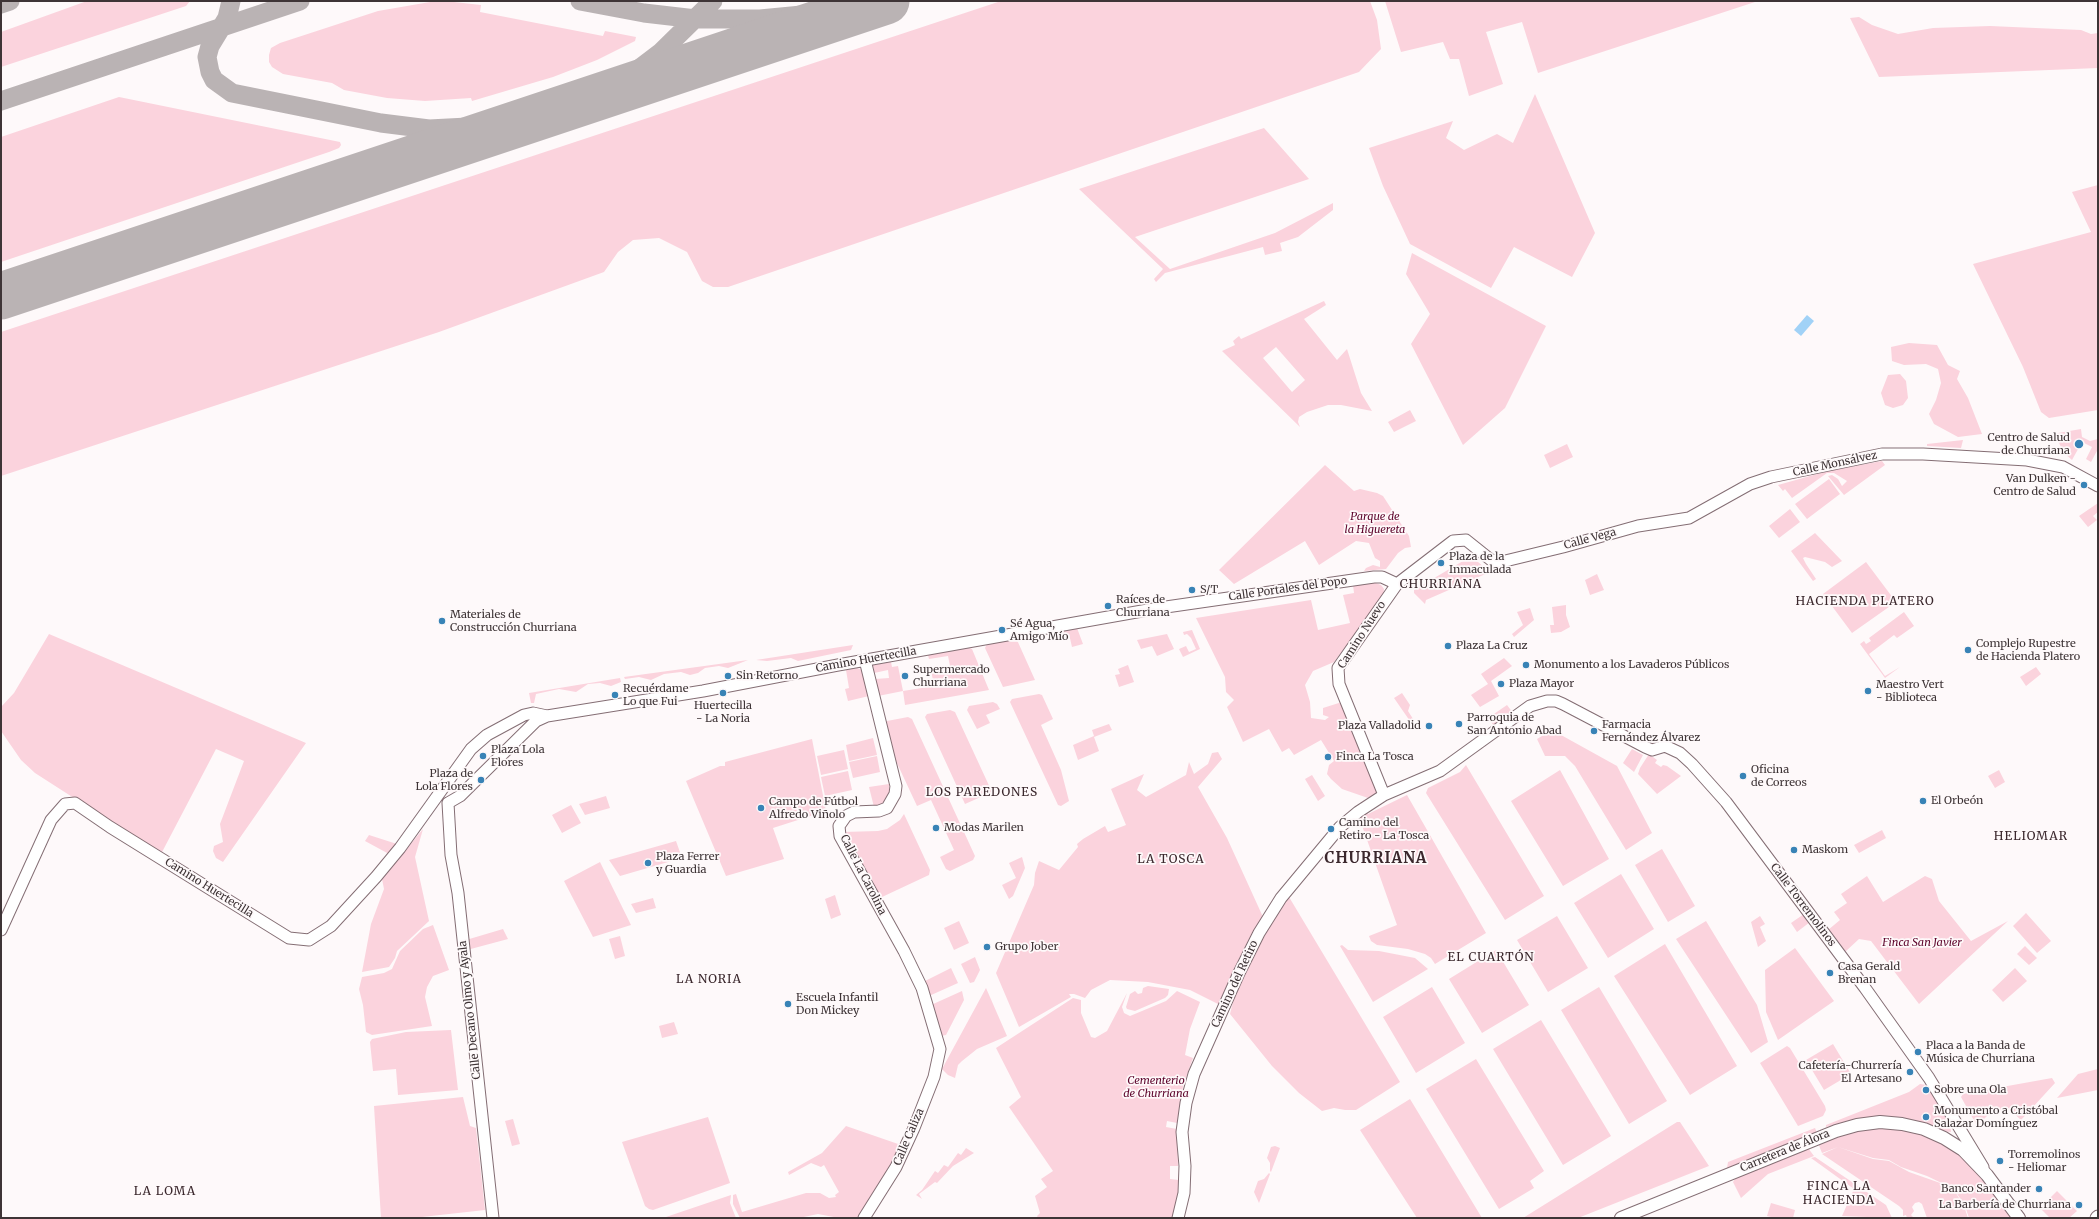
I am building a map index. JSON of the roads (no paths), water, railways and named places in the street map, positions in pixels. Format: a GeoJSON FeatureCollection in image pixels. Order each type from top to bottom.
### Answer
{"type":"FeatureCollection","features":[{"type":"Feature","properties":{"kind":"main road","name":"Carretera de Álora"},"geometry":{"type":"LineString","coordinates":[[1621,1218],[1836,1130],[1880,1122],[1902,1124],[1924,1129],[1963,1150],[1987,1175]]}},
{"type":"Feature","properties":{"kind":"main road","name":"Calle Torremolinos"},"geometry":{"type":"LineString","coordinates":[[1987,1175],[2020,1218]]}},
{"type":"Feature","properties":{"kind":"street","name":"Calle Monsálvez"},"geometry":{"type":"LineString","coordinates":[[1690,518],[1757,482],[1772,477],[1878,454],[1963,456],[2027,460],[2063,467],[2098,486]]}},
{"type":"Feature","properties":{"kind":"street","name":"Calle Vega"},"geometry":{"type":"LineString","coordinates":[[1394,582],[1453,541],[1466,540],[1491,560],[1501,562],[1645,524],[1690,518]]}},
{"type":"Feature","properties":{"kind":"street","name":"Calle Portales del Popo"},"geometry":{"type":"LineString","coordinates":[[1185,604],[1374,577],[1394,582]]}},
{"type":"Feature","properties":{"kind":"street","name":"Camino Nuevo"},"geometry":{"type":"LineString","coordinates":[[1384,795],[1339,684],[1338,668],[1394,582]]}},
{"type":"Feature","properties":{"kind":"street","name":"Camino Huertecilla"},"geometry":{"type":"LineString","coordinates":[[547,716],[697,692],[865,660],[1185,604]]}},
{"type":"Feature","properties":{"kind":"street","name":"Calle La Carolina"},"geometry":{"type":"LineString","coordinates":[[865,660],[896,786],[895,794],[887,808],[879,812],[854,812],[846,816],[839,826],[840,836],[904,950],[922,988],[940,1049]]}},
{"type":"Feature","properties":{"kind":"street","name":"Calle Torremolinos"},"geometry":{"type":"LineString","coordinates":[[1384,795],[1440,771],[1530,706],[1547,701],[1556,701],[1652,750],[1665,746],[1680,753],[1692,764],[1726,802],[1864,988],[1929,1078],[1987,1175]]}},
{"type":"Feature","properties":{"kind":"street"},"geometry":{"type":"LineString","coordinates":[[533,713],[547,716],[536,721],[460,796],[448,803],[438,794],[471,749],[487,735],[524,715],[533,713]]}},
{"type":"Feature","properties":{"kind":"street","name":"Camino Huertecilla"},"geometry":{"type":"LineString","coordinates":[[1,930],[51,820],[65,804],[75,803],[110,827],[289,938],[308,940],[331,926],[376,877],[400,848],[438,794]]}},
{"type":"Feature","properties":{"kind":"street","name":"Camino del Retiro"},"geometry":{"type":"LineString","coordinates":[[1178,1218],[1184,1193],[1185,1166],[1182,1132],[1186,1103],[1202,1053],[1218,1022],[1239,972],[1259,933],[1281,898],[1340,827],[1384,795]]}},
{"type":"Feature","properties":{"kind":"street","name":"Calle Decano Olmo y Ayala"},"geometry":{"type":"LineString","coordinates":[[448,803],[451,854],[458,893],[494,1218]]}},
{"type":"Feature","properties":{"kind":"street","name":"Calle Caliza"},"geometry":{"type":"LineString","coordinates":[[864,1218],[896,1167],[934,1077],[940,1049]]}},
{"type":"Feature","properties":{"kind":"street"},"geometry":{"type":"LineString","coordinates":[[1951,1113],[1957,1134],[1953,1144]]}},
{"type":"Feature","properties":{"kind":"water"},"geometry":{"type":"Polygon","coordinates":[[[1807,315],[1814,321],[1801,336],[1794,330],[1807,315]]]}},
{"type":"Feature","properties":{"kind":"place","name":"Centro de Salud de Churriana"},"geometry":{"type":"Point","coordinates":[2079,444]}},
{"type":"Feature","properties":{"kind":"place","name":"Van Dulken - Centro de Salud"},"geometry":{"type":"Point","coordinates":[2084,485]}},
{"type":"Feature","properties":{"kind":"place","name":"Plaza de la Inmaculada"},"geometry":{"type":"Point","coordinates":[1441,563]}},
{"type":"Feature","properties":{"kind":"place","name":"S/T"},"geometry":{"type":"Point","coordinates":[1192,590]}},
{"type":"Feature","properties":{"kind":"place","name":"Raíces de Churriana"},"geometry":{"type":"Point","coordinates":[1108,606]}},
{"type":"Feature","properties":{"kind":"place","name":"Materiales de Construcción Churriana"},"geometry":{"type":"Point","coordinates":[442,621]}},
{"type":"Feature","properties":{"kind":"place","name":"Sé Agua, Amigo Mío"},"geometry":{"type":"Point","coordinates":[1002,630]}},
{"type":"Feature","properties":{"kind":"place","name":"Plaza La Cruz"},"geometry":{"type":"Point","coordinates":[1448,646]}},
{"type":"Feature","properties":{"kind":"place","name":"Complejo Rupestre de Hacienda Platero"},"geometry":{"type":"Point","coordinates":[1968,650]}},
{"type":"Feature","properties":{"kind":"place","name":"Monumento a los Lavaderos Públicos"},"geometry":{"type":"Point","coordinates":[1526,665]}},
{"type":"Feature","properties":{"kind":"place","name":"Sin Retorno"},"geometry":{"type":"Point","coordinates":[728,676]}},
{"type":"Feature","properties":{"kind":"place","name":"Supermercado Churriana"},"geometry":{"type":"Point","coordinates":[905,676]}},
{"type":"Feature","properties":{"kind":"place","name":"Plaza Mayor"},"geometry":{"type":"Point","coordinates":[1501,684]}},
{"type":"Feature","properties":{"kind":"place","name":"Maestro Vert - Biblioteca"},"geometry":{"type":"Point","coordinates":[1868,691]}},
{"type":"Feature","properties":{"kind":"place","name":"Huertecilla - La Noria"},"geometry":{"type":"Point","coordinates":[723,693]}},
{"type":"Feature","properties":{"kind":"place","name":"Recuérdame Lo que Fui"},"geometry":{"type":"Point","coordinates":[615,695]}},
{"type":"Feature","properties":{"kind":"place","name":"Parroquia de San Antonio Abad"},"geometry":{"type":"Point","coordinates":[1459,724]}},
{"type":"Feature","properties":{"kind":"place","name":"Plaza Valladolid"},"geometry":{"type":"Point","coordinates":[1429,726]}},
{"type":"Feature","properties":{"kind":"place","name":"Farmacia Fernández Álvarez"},"geometry":{"type":"Point","coordinates":[1594,731]}},
{"type":"Feature","properties":{"kind":"place","name":"Plaza Lola Flores"},"geometry":{"type":"Point","coordinates":[483,756]}},
{"type":"Feature","properties":{"kind":"place","name":"Finca La Tosca"},"geometry":{"type":"Point","coordinates":[1328,757]}},
{"type":"Feature","properties":{"kind":"place","name":"Oficina de Correos"},"geometry":{"type":"Point","coordinates":[1743,776]}},
{"type":"Feature","properties":{"kind":"place","name":"Plaza de Lola Flores"},"geometry":{"type":"Point","coordinates":[481,780]}},
{"type":"Feature","properties":{"kind":"place","name":"El Orbeón"},"geometry":{"type":"Point","coordinates":[1923,801]}},
{"type":"Feature","properties":{"kind":"place","name":"Campo de Fútbol Alfredo Viñolo"},"geometry":{"type":"Point","coordinates":[761,808]}},
{"type":"Feature","properties":{"kind":"place","name":"Modas Marilen"},"geometry":{"type":"Point","coordinates":[936,828]}},
{"type":"Feature","properties":{"kind":"place","name":"Camino del Retiro - La Tosca"},"geometry":{"type":"Point","coordinates":[1331,829]}},
{"type":"Feature","properties":{"kind":"place","name":"Maskom"},"geometry":{"type":"Point","coordinates":[1794,850]}},
{"type":"Feature","properties":{"kind":"place","name":"Plaza Ferrer y Guardia"},"geometry":{"type":"Point","coordinates":[648,863]}},
{"type":"Feature","properties":{"kind":"place","name":"Grupo Jober"},"geometry":{"type":"Point","coordinates":[987,947]}},
{"type":"Feature","properties":{"kind":"place","name":"Casa Gerald Brenan"},"geometry":{"type":"Point","coordinates":[1830,973]}},
{"type":"Feature","properties":{"kind":"place","name":"Escuela Infantil Don Mickey"},"geometry":{"type":"Point","coordinates":[788,1004]}},
{"type":"Feature","properties":{"kind":"place","name":"Placa a la Banda de Música de Churriana"},"geometry":{"type":"Point","coordinates":[1918,1052]}},
{"type":"Feature","properties":{"kind":"place","name":"Cafetería-Churrería El Artesano"},"geometry":{"type":"Point","coordinates":[1910,1072]}},
{"type":"Feature","properties":{"kind":"place","name":"Sobre una Ola"},"geometry":{"type":"Point","coordinates":[1926,1090]}},
{"type":"Feature","properties":{"kind":"place","name":"Monumento a Cristóbal Salazar Domínguez"},"geometry":{"type":"Point","coordinates":[1926,1117]}},
{"type":"Feature","properties":{"kind":"place","name":"Torremolinos - Heliomar"},"geometry":{"type":"Point","coordinates":[2000,1161]}},
{"type":"Feature","properties":{"kind":"place","name":"Banco Santander"},"geometry":{"type":"Point","coordinates":[2039,1189]}},
{"type":"Feature","properties":{"kind":"place","name":"La Barbería de Churriana"},"geometry":{"type":"Point","coordinates":[2079,1205]}},
{"type":"Feature","properties":{"kind":"district","name":"CHURRIANA"},"geometry":{"type":"Point","coordinates":[1441,585]}},
{"type":"Feature","properties":{"kind":"district","name":"HACIENDA PLATERO"},"geometry":{"type":"Point","coordinates":[1865,602]}},
{"type":"Feature","properties":{"kind":"district","name":"LOS PAREDONES"},"geometry":{"type":"Point","coordinates":[982,793]}},
{"type":"Feature","properties":{"kind":"district","name":"HELIOMAR"},"geometry":{"type":"Point","coordinates":[2031,837]}},
{"type":"Feature","properties":{"kind":"district","name":"CHURRIANA"},"geometry":{"type":"Point","coordinates":[1376,859]}},
{"type":"Feature","properties":{"kind":"district","name":"LA TOSCA"},"geometry":{"type":"Point","coordinates":[1171,860]}},
{"type":"Feature","properties":{"kind":"district","name":"EL CUARTÓN"},"geometry":{"type":"Point","coordinates":[1491,958]}},
{"type":"Feature","properties":{"kind":"district","name":"LA NORIA"},"geometry":{"type":"Point","coordinates":[709,980]}},
{"type":"Feature","properties":{"kind":"district","name":"LA LOMA"},"geometry":{"type":"Point","coordinates":[165,1192]}},
{"type":"Feature","properties":{"kind":"district","name":"FINCA LA HACIENDA"},"geometry":{"type":"Point","coordinates":[1839,1194]}},
{"type":"Feature","properties":{"kind":"park label","name":"Parque de la Higuereta"},"geometry":{"type":"Point","coordinates":[1375,523]}},
{"type":"Feature","properties":{"kind":"park label","name":"Finca San Javier"},"geometry":{"type":"Point","coordinates":[1922,943]}},
{"type":"Feature","properties":{"kind":"park label","name":"Cementerio de Churriana"},"geometry":{"type":"Point","coordinates":[1156,1087]}}]}
